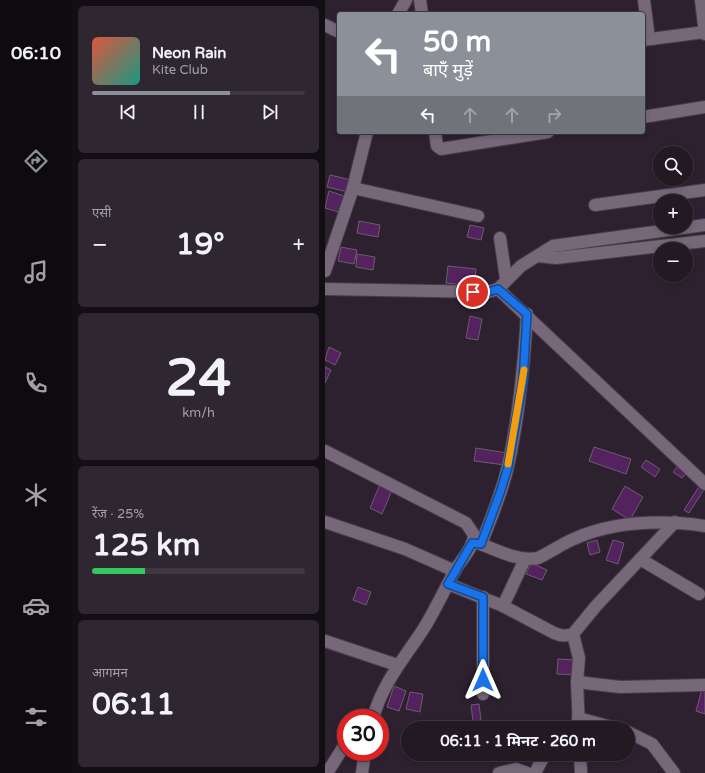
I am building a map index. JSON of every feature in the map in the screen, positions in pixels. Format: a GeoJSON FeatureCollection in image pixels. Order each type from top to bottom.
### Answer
{"type":"FeatureCollection","features":[{"type":"Feature","properties":{"kind":"street"},"geometry":{"type":"LineString","coordinates":[[399,12],[406,0]]}},
{"type":"Feature","properties":{"kind":"street"},"geometry":{"type":"LineString","coordinates":[[420,0],[422,12]]}},
{"type":"Feature","properties":{"kind":"street"},"geometry":{"type":"LineString","coordinates":[[644,0],[645,12]]}},
{"type":"Feature","properties":{"kind":"street"},"geometry":{"type":"LineString","coordinates":[[645,20],[646,40],[705,33],[703,5]]}},
{"type":"Feature","properties":{"kind":"street"},"geometry":{"type":"LineString","coordinates":[[325,25],[337,31]]}},
{"type":"Feature","properties":{"kind":"street"},"geometry":{"type":"LineString","coordinates":[[645,117],[705,107]]}},
{"type":"Feature","properties":{"kind":"street"},"geometry":{"type":"LineString","coordinates":[[325,271],[353,188],[366,134]]}},
{"type":"Feature","properties":{"kind":"street"},"geometry":{"type":"LineString","coordinates":[[435,134],[437,146],[441,149],[535,134]]}},
{"type":"Feature","properties":{"kind":"street"},"geometry":{"type":"LineString","coordinates":[[353,188],[478,216]]}},
{"type":"Feature","properties":{"kind":"street"},"geometry":{"type":"LineString","coordinates":[[595,205],[705,190]]}},
{"type":"Feature","properties":{"kind":"street"},"geometry":{"type":"LineString","coordinates":[[325,289],[488,292],[498,289],[506,279],[521,266],[553,246],[705,225]]}},
{"type":"Feature","properties":{"kind":"street"},"geometry":{"type":"LineString","coordinates":[[500,238],[506,279]]}},
{"type":"Feature","properties":{"kind":"street"},"geometry":{"type":"LineString","coordinates":[[538,256],[556,258],[705,241]]}},
{"type":"Feature","properties":{"kind":"street"},"geometry":{"type":"LineString","coordinates":[[498,289],[527,314],[705,484]]}},
{"type":"Feature","properties":{"kind":"street"},"geometry":{"type":"LineString","coordinates":[[376,709],[385,686],[397,665],[423,629],[455,571],[477,544],[500,493],[508,467],[523,380],[527,314]]}},
{"type":"Feature","properties":{"kind":"street"},"geometry":{"type":"LineString","coordinates":[[325,451],[466,523],[474,535],[477,544]]}},
{"type":"Feature","properties":{"kind":"street"},"geometry":{"type":"LineString","coordinates":[[325,522],[405,549],[455,571]]}},
{"type":"Feature","properties":{"kind":"street"},"geometry":{"type":"LineString","coordinates":[[477,544],[525,559],[538,558],[562,544],[589,533],[637,524],[675,522],[705,526]]}},
{"type":"Feature","properties":{"kind":"street"},"geometry":{"type":"LineString","coordinates":[[448,584],[503,606],[561,636],[573,634],[596,606],[675,522]]}},
{"type":"Feature","properties":{"kind":"street"},"geometry":{"type":"LineString","coordinates":[[503,606],[525,559]]}},
{"type":"Feature","properties":{"kind":"street"},"geometry":{"type":"LineString","coordinates":[[640,559],[699,594]]}},
{"type":"Feature","properties":{"kind":"street"},"geometry":{"type":"LineString","coordinates":[[483,597],[483,694]]}},
{"type":"Feature","properties":{"kind":"street"},"geometry":{"type":"LineString","coordinates":[[573,634],[578,649],[579,658],[577,682],[579,721]]}},
{"type":"Feature","properties":{"kind":"street"},"geometry":{"type":"LineString","coordinates":[[325,641],[397,665]]}},
{"type":"Feature","properties":{"kind":"street"},"geometry":{"type":"LineString","coordinates":[[577,682],[620,687],[705,685]]}},
{"type":"Feature","properties":{"kind":"street"},"geometry":{"type":"LineString","coordinates":[[635,736],[652,744],[674,773]]}},
{"type":"Feature","properties":{"kind":"street"},"geometry":{"type":"LineString","coordinates":[[327,773],[337,757]]}},
{"type":"Feature","properties":{"kind":"street"},"geometry":{"type":"LineString","coordinates":[[363,773],[364,761]]}},
{"type":"Feature","properties":{"kind":"street"},"geometry":{"type":"LineString","coordinates":[[535,773],[541,761]]}},
{"type":"Feature","properties":{"kind":"street"},"geometry":{"type":"LineString","coordinates":[[580,761],[581,773]]}},
{"type":"Feature","properties":{"kind":"street"},"geometry":{"type":"LineString","coordinates":[[499,773],[516,769],[527,773]]}},
{"type":"Feature","properties":{"kind":"building"},"geometry":{"type":"Polygon","coordinates":[[[330,175],[351,180],[348,192],[327,187],[330,175]]]}},
{"type":"Feature","properties":{"kind":"building"},"geometry":{"type":"Polygon","coordinates":[[[329,191],[347,197],[342,213],[325,208],[329,191]]]}},
{"type":"Feature","properties":{"kind":"building"},"geometry":{"type":"Polygon","coordinates":[[[359,221],[380,225],[378,237],[357,233],[359,221]]]}},
{"type":"Feature","properties":{"kind":"building"},"geometry":{"type":"Polygon","coordinates":[[[470,225],[484,228],[481,240],[467,237],[470,225]]]}},
{"type":"Feature","properties":{"kind":"building"},"geometry":{"type":"Polygon","coordinates":[[[341,247],[357,250],[354,264],[338,261],[341,247]]]}},
{"type":"Feature","properties":{"kind":"building"},"geometry":{"type":"Polygon","coordinates":[[[357,254],[375,257],[373,270],[356,267],[357,254]]]}},
{"type":"Feature","properties":{"kind":"building"},"geometry":{"type":"Polygon","coordinates":[[[448,266],[476,269],[474,286],[446,283],[448,266]]]}},
{"type":"Feature","properties":{"kind":"building"},"geometry":{"type":"Polygon","coordinates":[[[470,316],[482,319],[478,340],[466,338],[470,316]]]}},
{"type":"Feature","properties":{"kind":"building"},"geometry":{"type":"Polygon","coordinates":[[[329,347],[341,353],[335,365],[325,360],[329,347]]]}},
{"type":"Feature","properties":{"kind":"building"},"geometry":{"type":"Polygon","coordinates":[[[325,367],[331,370],[325,383],[325,367]]]}},
{"type":"Feature","properties":{"kind":"building"},"geometry":{"type":"Polygon","coordinates":[[[594,447],[631,459],[626,474],[589,461],[594,447]]]}},
{"type":"Feature","properties":{"kind":"building"},"geometry":{"type":"Polygon","coordinates":[[[476,448],[507,453],[505,465],[474,461],[476,448]]]}},
{"type":"Feature","properties":{"kind":"building"},"geometry":{"type":"Polygon","coordinates":[[[646,460],[660,469],[655,477],[641,467],[646,460]]]}},
{"type":"Feature","properties":{"kind":"building"},"geometry":{"type":"Polygon","coordinates":[[[677,467],[686,473],[682,478],[673,472],[677,467]]]}},
{"type":"Feature","properties":{"kind":"building"},"geometry":{"type":"Polygon","coordinates":[[[381,482],[393,488],[382,514],[370,508],[381,482]]]}},
{"type":"Feature","properties":{"kind":"building"},"geometry":{"type":"Polygon","coordinates":[[[700,485],[705,488],[689,513],[684,510],[700,485]]]}},
{"type":"Feature","properties":{"kind":"building"},"geometry":{"type":"Polygon","coordinates":[[[625,486],[643,497],[630,520],[612,509],[625,486]]]}},
{"type":"Feature","properties":{"kind":"building"},"geometry":{"type":"Polygon","coordinates":[[[597,540],[600,552],[590,555],[587,543],[597,540]]]}},
{"type":"Feature","properties":{"kind":"building"},"geometry":{"type":"Polygon","coordinates":[[[613,540],[624,543],[618,564],[606,560],[613,540]]]}},
{"type":"Feature","properties":{"kind":"building"},"geometry":{"type":"Polygon","coordinates":[[[531,563],[547,570],[542,580],[526,574],[531,563]]]}},
{"type":"Feature","properties":{"kind":"building"},"geometry":{"type":"Polygon","coordinates":[[[358,587],[371,592],[366,605],[353,600],[358,587]]]}},
{"type":"Feature","properties":{"kind":"building"},"geometry":{"type":"Polygon","coordinates":[[[558,659],[576,660],[575,675],[557,674],[558,659]]]}},
{"type":"Feature","properties":{"kind":"building"},"geometry":{"type":"Polygon","coordinates":[[[394,686],[406,691],[399,711],[387,707],[394,686]]]}},
{"type":"Feature","properties":{"kind":"building"},"geometry":{"type":"Polygon","coordinates":[[[702,689],[705,690],[705,714],[696,711],[702,689]]]}},
{"type":"Feature","properties":{"kind":"building"},"geometry":{"type":"Polygon","coordinates":[[[410,692],[423,694],[420,712],[406,709],[410,692]]]}},
{"type":"Feature","properties":{"kind":"building"},"geometry":{"type":"Polygon","coordinates":[[[479,704],[481,720],[473,721],[471,705],[479,704]]]}},
{"type":"Feature","properties":{"kind":"slow traffic"},"geometry":{"type":"LineString","coordinates":[[508,464],[524,370]]}},
{"type":"Feature","properties":{"kind":"route"},"geometry":{"type":"LineString","coordinates":[[473,292],[491,292],[498,289],[527,314],[523,380],[508,467],[481,544],[472,543],[448,584],[483,597],[483,680]]}}]}
